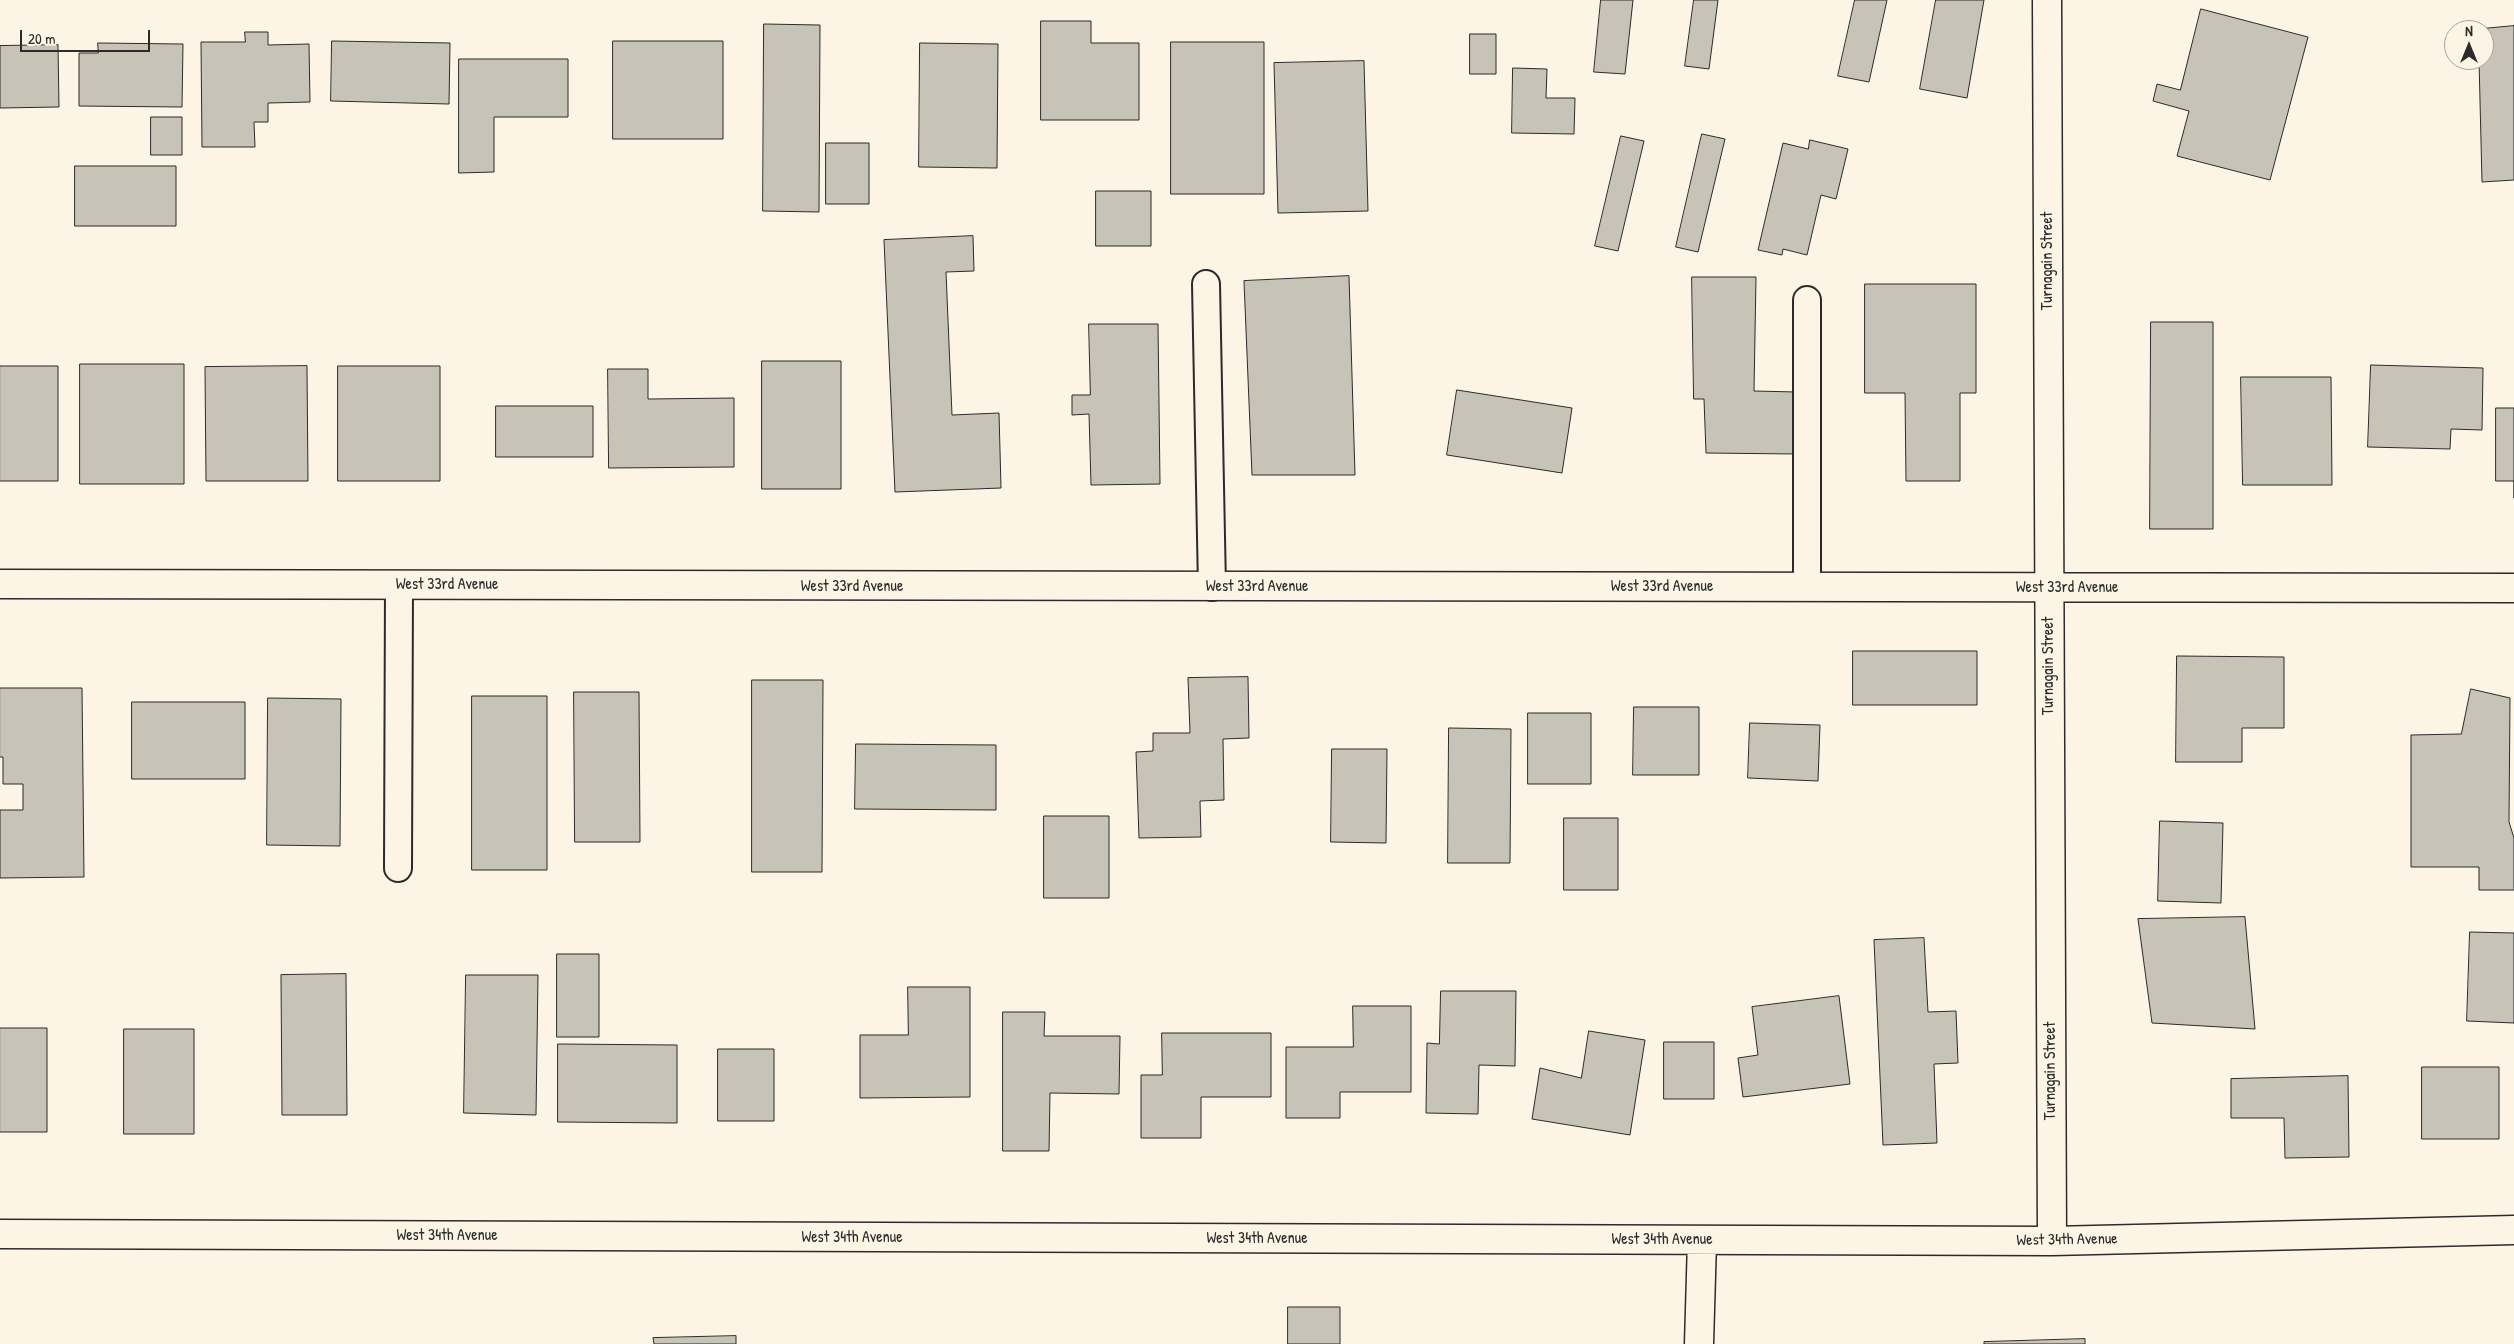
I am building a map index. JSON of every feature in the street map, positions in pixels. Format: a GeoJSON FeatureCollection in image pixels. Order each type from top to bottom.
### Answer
{"type":"FeatureCollection","features":[{"type":"Feature","properties":{"kind":"street","name":"Turnagain Street"},"geometry":{"type":"LineString","coordinates":[[2047,0],[2052,1241]]}},
{"type":"Feature","properties":{"kind":"street","name":"West 33rd Avenue"},"geometry":{"type":"LineString","coordinates":[[0,584],[2514,588]]}},
{"type":"Feature","properties":{"kind":"street","name":"West 34th Avenue"},"geometry":{"type":"LineString","coordinates":[[0,1234],[2052,1241],[2514,1230]]}},
{"type":"Feature","properties":{"kind":"street"},"geometry":{"type":"LineString","coordinates":[[1699,1344],[1702,1240]]}},
{"type":"Feature","properties":{"kind":"lane"},"geometry":{"type":"LineString","coordinates":[[1206,284],[1212,587]]}},
{"type":"Feature","properties":{"kind":"lane"},"geometry":{"type":"LineString","coordinates":[[1807,300],[1807,587]]}},
{"type":"Feature","properties":{"kind":"lane"},"geometry":{"type":"LineString","coordinates":[[398,868],[399,585]]}},
{"type":"Feature","properties":{"kind":"building"},"geometry":{"type":"Polygon","coordinates":[[[1601,0],[1633,0],[1625,74],[1594,72],[1601,0]]]}},
{"type":"Feature","properties":{"kind":"building"},"geometry":{"type":"Polygon","coordinates":[[[1694,0],[1718,0],[1709,69],[1685,66],[1694,0]]]}},
{"type":"Feature","properties":{"kind":"building"},"geometry":{"type":"Polygon","coordinates":[[[1855,0],[1887,0],[1869,82],[1838,76],[1855,0]]]}},
{"type":"Feature","properties":{"kind":"building"},"geometry":{"type":"Polygon","coordinates":[[[1936,0],[1984,0],[1967,98],[1920,89],[1936,0]]]}},
{"type":"Feature","properties":{"kind":"building"},"geometry":{"type":"Polygon","coordinates":[[[2201,9],[2308,37],[2270,180],[2177,156],[2189,111],[2153,101],[2157,84],[2180,90],[2201,9]]]}},
{"type":"Feature","properties":{"kind":"building"},"geometry":{"type":"Polygon","coordinates":[[[1041,21],[1091,21],[1091,43],[1139,43],[1139,120],[1041,120],[1041,21]]]}},
{"type":"Feature","properties":{"kind":"building"},"geometry":{"type":"Polygon","coordinates":[[[764,24],[820,25],[819,212],[763,211],[764,24]]]}},
{"type":"Feature","properties":{"kind":"building"},"geometry":{"type":"Polygon","coordinates":[[[2514,26],[2514,180],[2482,182],[2479,70],[2494,70],[2494,28],[2514,26]]]}},
{"type":"Feature","properties":{"kind":"building"},"geometry":{"type":"Polygon","coordinates":[[[245,32],[268,32],[268,45],[309,44],[310,102],[268,103],[268,122],[254,122],[255,147],[202,147],[201,42],[245,42],[245,32]]]}},
{"type":"Feature","properties":{"kind":"building"},"geometry":{"type":"Polygon","coordinates":[[[1470,34],[1496,34],[1496,74],[1470,74],[1470,34]]]}},
{"type":"Feature","properties":{"kind":"building"},"geometry":{"type":"Polygon","coordinates":[[[332,41],[450,43],[449,104],[331,101],[332,41]]]}},
{"type":"Feature","properties":{"kind":"building"},"geometry":{"type":"Polygon","coordinates":[[[613,41],[723,41],[723,139],[613,139],[613,41]]]}},
{"type":"Feature","properties":{"kind":"building"},"geometry":{"type":"Polygon","coordinates":[[[1171,42],[1264,42],[1264,194],[1171,194],[1171,42]]]}},
{"type":"Feature","properties":{"kind":"building"},"geometry":{"type":"Polygon","coordinates":[[[98,43],[183,44],[182,107],[79,106],[79,53],[98,53],[98,43]]]}},
{"type":"Feature","properties":{"kind":"building"},"geometry":{"type":"Polygon","coordinates":[[[920,43],[998,44],[997,168],[919,167],[920,43]]]}},
{"type":"Feature","properties":{"kind":"building"},"geometry":{"type":"Polygon","coordinates":[[[58,45],[59,107],[0,108],[0,46],[58,45]]]}},
{"type":"Feature","properties":{"kind":"building"},"geometry":{"type":"Polygon","coordinates":[[[459,59],[568,59],[568,117],[494,117],[494,172],[459,173],[459,59]]]}},
{"type":"Feature","properties":{"kind":"building"},"geometry":{"type":"Polygon","coordinates":[[[1364,61],[1368,211],[1278,213],[1274,63],[1364,61]]]}},
{"type":"Feature","properties":{"kind":"building"},"geometry":{"type":"Polygon","coordinates":[[[1513,68],[1547,69],[1546,98],[1575,98],[1574,134],[1512,133],[1513,68]]]}},
{"type":"Feature","properties":{"kind":"building"},"geometry":{"type":"Polygon","coordinates":[[[151,117],[182,117],[182,155],[151,155],[151,117]]]}},
{"type":"Feature","properties":{"kind":"building"},"geometry":{"type":"Polygon","coordinates":[[[1702,134],[1725,139],[1698,252],[1676,247],[1702,134]]]}},
{"type":"Feature","properties":{"kind":"building"},"geometry":{"type":"Polygon","coordinates":[[[1621,136],[1644,141],[1618,251],[1595,246],[1621,136]]]}},
{"type":"Feature","properties":{"kind":"building"},"geometry":{"type":"Polygon","coordinates":[[[1810,140],[1848,149],[1836,199],[1821,195],[1807,255],[1783,249],[1782,255],[1758,250],[1783,143],[1808,149],[1810,140]]]}},
{"type":"Feature","properties":{"kind":"building"},"geometry":{"type":"Polygon","coordinates":[[[826,143],[869,143],[869,204],[826,204],[826,143]]]}},
{"type":"Feature","properties":{"kind":"building"},"geometry":{"type":"Polygon","coordinates":[[[75,166],[176,166],[176,226],[75,226],[75,166]]]}},
{"type":"Feature","properties":{"kind":"building"},"geometry":{"type":"Polygon","coordinates":[[[1096,191],[1151,191],[1151,246],[1096,246],[1096,191]]]}},
{"type":"Feature","properties":{"kind":"building"},"geometry":{"type":"Polygon","coordinates":[[[973,236],[974,271],[946,272],[952,415],[999,413],[1001,488],[895,492],[884,240],[973,236]]]}},
{"type":"Feature","properties":{"kind":"building"},"geometry":{"type":"Polygon","coordinates":[[[1349,276],[1355,475],[1252,475],[1244,281],[1349,276]]]}},
{"type":"Feature","properties":{"kind":"building"},"geometry":{"type":"Polygon","coordinates":[[[1692,277],[1756,277],[1754,391],[1797,392],[1796,454],[1706,453],[1704,399],[1694,399],[1692,277]]]}},
{"type":"Feature","properties":{"kind":"building"},"geometry":{"type":"Polygon","coordinates":[[[1865,284],[1976,284],[1976,393],[1960,393],[1960,481],[1906,481],[1905,393],[1865,393],[1865,284]]]}},
{"type":"Feature","properties":{"kind":"building"},"geometry":{"type":"Polygon","coordinates":[[[2151,322],[2213,322],[2213,529],[2150,529],[2151,322]]]}},
{"type":"Feature","properties":{"kind":"building"},"geometry":{"type":"Polygon","coordinates":[[[1089,324],[1158,324],[1160,484],[1091,485],[1089,414],[1072,415],[1072,395],[1090,395],[1089,324]]]}},
{"type":"Feature","properties":{"kind":"building"},"geometry":{"type":"Polygon","coordinates":[[[762,361],[841,361],[841,489],[762,489],[762,361]]]}},
{"type":"Feature","properties":{"kind":"building"},"geometry":{"type":"Polygon","coordinates":[[[80,364],[184,364],[184,484],[80,484],[80,364]]]}},
{"type":"Feature","properties":{"kind":"building"},"geometry":{"type":"Polygon","coordinates":[[[2371,365],[2483,368],[2482,430],[2451,429],[2450,449],[2368,447],[2371,365]]]}},
{"type":"Feature","properties":{"kind":"building"},"geometry":{"type":"Polygon","coordinates":[[[0,366],[58,366],[58,481],[0,481],[0,366]]]}},
{"type":"Feature","properties":{"kind":"building"},"geometry":{"type":"Polygon","coordinates":[[[307,366],[308,481],[206,481],[205,367],[307,366]]]}},
{"type":"Feature","properties":{"kind":"building"},"geometry":{"type":"Polygon","coordinates":[[[338,366],[440,366],[440,481],[338,481],[338,366]]]}},
{"type":"Feature","properties":{"kind":"building"},"geometry":{"type":"Polygon","coordinates":[[[608,369],[648,369],[648,399],[734,398],[734,467],[609,468],[608,369]]]}},
{"type":"Feature","properties":{"kind":"building"},"geometry":{"type":"Polygon","coordinates":[[[2241,377],[2331,377],[2332,485],[2243,485],[2241,377]]]}},
{"type":"Feature","properties":{"kind":"building"},"geometry":{"type":"Polygon","coordinates":[[[1457,390],[1572,408],[1562,473],[1447,455],[1457,390]]]}},
{"type":"Feature","properties":{"kind":"building"},"geometry":{"type":"Polygon","coordinates":[[[496,406],[593,406],[593,457],[496,457],[496,406]]]}},
{"type":"Feature","properties":{"kind":"building"},"geometry":{"type":"Polygon","coordinates":[[[2496,408],[2514,408],[2514,481],[2496,481],[2496,408]]]}},
{"type":"Feature","properties":{"kind":"building"},"geometry":{"type":"Polygon","coordinates":[[[1853,651],[1977,651],[1977,705],[1853,705],[1853,651]]]}},
{"type":"Feature","properties":{"kind":"building"},"geometry":{"type":"Polygon","coordinates":[[[2177,656],[2284,657],[2284,728],[2242,728],[2242,762],[2176,762],[2177,656]]]}},
{"type":"Feature","properties":{"kind":"building"},"geometry":{"type":"Polygon","coordinates":[[[1248,677],[1249,738],[1223,739],[1224,800],[1200,801],[1201,837],[1139,838],[1136,752],[1153,751],[1153,733],[1190,733],[1188,678],[1248,677]]]}},
{"type":"Feature","properties":{"kind":"building"},"geometry":{"type":"Polygon","coordinates":[[[752,680],[823,680],[822,872],[752,872],[752,680]]]}},
{"type":"Feature","properties":{"kind":"building"},"geometry":{"type":"Polygon","coordinates":[[[0,688],[82,688],[84,877],[0,878],[0,810],[23,810],[23,784],[3,784],[3,757],[0,757],[0,688]]]}},
{"type":"Feature","properties":{"kind":"building"},"geometry":{"type":"Polygon","coordinates":[[[2471,689],[2510,698],[2509,822],[2514,838],[2514,890],[2479,890],[2479,867],[2411,867],[2411,735],[2461,734],[2471,689]]]}},
{"type":"Feature","properties":{"kind":"building"},"geometry":{"type":"Polygon","coordinates":[[[574,692],[639,692],[640,842],[575,842],[574,692]]]}},
{"type":"Feature","properties":{"kind":"building"},"geometry":{"type":"Polygon","coordinates":[[[472,696],[547,696],[547,870],[472,870],[472,696]]]}},
{"type":"Feature","properties":{"kind":"building"},"geometry":{"type":"Polygon","coordinates":[[[268,698],[341,699],[340,846],[267,845],[268,698]]]}},
{"type":"Feature","properties":{"kind":"building"},"geometry":{"type":"Polygon","coordinates":[[[132,702],[245,702],[245,779],[132,779],[132,702]]]}},
{"type":"Feature","properties":{"kind":"building"},"geometry":{"type":"Polygon","coordinates":[[[1634,707],[1699,707],[1699,775],[1633,775],[1634,707]]]}},
{"type":"Feature","properties":{"kind":"building"},"geometry":{"type":"Polygon","coordinates":[[[1528,713],[1591,713],[1591,784],[1528,784],[1528,713]]]}},
{"type":"Feature","properties":{"kind":"building"},"geometry":{"type":"Polygon","coordinates":[[[1750,723],[1820,725],[1818,781],[1748,778],[1750,723]]]}},
{"type":"Feature","properties":{"kind":"building"},"geometry":{"type":"Polygon","coordinates":[[[1449,728],[1511,729],[1510,863],[1448,863],[1449,728]]]}},
{"type":"Feature","properties":{"kind":"building"},"geometry":{"type":"Polygon","coordinates":[[[856,744],[996,745],[996,810],[855,809],[856,744]]]}},
{"type":"Feature","properties":{"kind":"building"},"geometry":{"type":"Polygon","coordinates":[[[1332,749],[1387,749],[1386,843],[1331,842],[1332,749]]]}},
{"type":"Feature","properties":{"kind":"building"},"geometry":{"type":"Polygon","coordinates":[[[1044,816],[1109,816],[1109,898],[1044,898],[1044,816]]]}},
{"type":"Feature","properties":{"kind":"building"},"geometry":{"type":"Polygon","coordinates":[[[1564,818],[1618,818],[1618,890],[1564,890],[1564,818]]]}},
{"type":"Feature","properties":{"kind":"building"},"geometry":{"type":"Polygon","coordinates":[[[2160,821],[2223,823],[2221,903],[2158,901],[2160,821]]]}},
{"type":"Feature","properties":{"kind":"building"},"geometry":{"type":"Polygon","coordinates":[[[2245,917],[2255,1029],[2152,1023],[2138,919],[2245,917]]]}},
{"type":"Feature","properties":{"kind":"building"},"geometry":{"type":"Polygon","coordinates":[[[2470,932],[2514,933],[2514,1023],[2467,1021],[2470,932]]]}},
{"type":"Feature","properties":{"kind":"building"},"geometry":{"type":"Polygon","coordinates":[[[1924,938],[1928,1012],[1956,1011],[1958,1063],[1934,1064],[1937,1143],[1883,1145],[1874,940],[1924,938]]]}},
{"type":"Feature","properties":{"kind":"building"},"geometry":{"type":"Polygon","coordinates":[[[557,954],[599,954],[599,1037],[557,1037],[557,954]]]}},
{"type":"Feature","properties":{"kind":"building"},"geometry":{"type":"Polygon","coordinates":[[[346,974],[347,1115],[282,1115],[281,975],[346,974]]]}},
{"type":"Feature","properties":{"kind":"building"},"geometry":{"type":"Polygon","coordinates":[[[466,975],[538,975],[536,1115],[464,1113],[466,975]]]}},
{"type":"Feature","properties":{"kind":"building"},"geometry":{"type":"Polygon","coordinates":[[[908,987],[970,987],[970,1097],[860,1098],[860,1035],[908,1035],[908,987]]]}},
{"type":"Feature","properties":{"kind":"building"},"geometry":{"type":"Polygon","coordinates":[[[1441,991],[1516,991],[1515,1066],[1479,1065],[1478,1114],[1426,1113],[1427,1043],[1439,1044],[1441,991]]]}},
{"type":"Feature","properties":{"kind":"building"},"geometry":{"type":"Polygon","coordinates":[[[1839,996],[1850,1084],[1743,1097],[1738,1058],[1758,1055],[1752,1007],[1839,996]]]}},
{"type":"Feature","properties":{"kind":"building"},"geometry":{"type":"Polygon","coordinates":[[[1353,1006],[1411,1006],[1411,1092],[1340,1092],[1340,1118],[1286,1118],[1286,1047],[1353,1047],[1353,1006]]]}},
{"type":"Feature","properties":{"kind":"building"},"geometry":{"type":"Polygon","coordinates":[[[1003,1012],[1045,1012],[1044,1036],[1120,1036],[1119,1094],[1050,1093],[1049,1151],[1003,1151],[1003,1012]]]}},
{"type":"Feature","properties":{"kind":"building"},"geometry":{"type":"Polygon","coordinates":[[[0,1028],[47,1028],[47,1132],[0,1132],[0,1028]]]}},
{"type":"Feature","properties":{"kind":"building"},"geometry":{"type":"Polygon","coordinates":[[[124,1029],[194,1029],[194,1134],[124,1134],[124,1029]]]}},
{"type":"Feature","properties":{"kind":"building"},"geometry":{"type":"Polygon","coordinates":[[[1589,1031],[1645,1040],[1630,1135],[1532,1119],[1540,1068],[1581,1078],[1589,1031]]]}},
{"type":"Feature","properties":{"kind":"building"},"geometry":{"type":"Polygon","coordinates":[[[1162,1033],[1271,1033],[1271,1097],[1201,1097],[1201,1138],[1141,1138],[1141,1075],[1162,1075],[1162,1033]]]}},
{"type":"Feature","properties":{"kind":"building"},"geometry":{"type":"Polygon","coordinates":[[[1664,1042],[1714,1042],[1714,1099],[1664,1099],[1664,1042]]]}},
{"type":"Feature","properties":{"kind":"building"},"geometry":{"type":"Polygon","coordinates":[[[558,1044],[677,1045],[677,1123],[558,1122],[558,1044]]]}},
{"type":"Feature","properties":{"kind":"building"},"geometry":{"type":"Polygon","coordinates":[[[718,1049],[774,1049],[774,1121],[718,1121],[718,1049]]]}},
{"type":"Feature","properties":{"kind":"building"},"geometry":{"type":"Polygon","coordinates":[[[2422,1067],[2499,1067],[2499,1139],[2422,1139],[2422,1067]]]}},
{"type":"Feature","properties":{"kind":"building"},"geometry":{"type":"Polygon","coordinates":[[[2348,1076],[2349,1157],[2285,1158],[2284,1118],[2231,1118],[2231,1079],[2348,1076]]]}},
{"type":"Feature","properties":{"kind":"building"},"geometry":{"type":"Polygon","coordinates":[[[1288,1307],[1340,1307],[1340,1344],[1288,1344],[1288,1307]]]}},
{"type":"Feature","properties":{"kind":"building"},"geometry":{"type":"Polygon","coordinates":[[[736,1336],[736,1344],[654,1344],[653,1338],[736,1336]]]}},
{"type":"Feature","properties":{"kind":"building"},"geometry":{"type":"Polygon","coordinates":[[[2085,1339],[2085,1344],[1984,1344],[1984,1342],[2085,1339]]]}}]}
